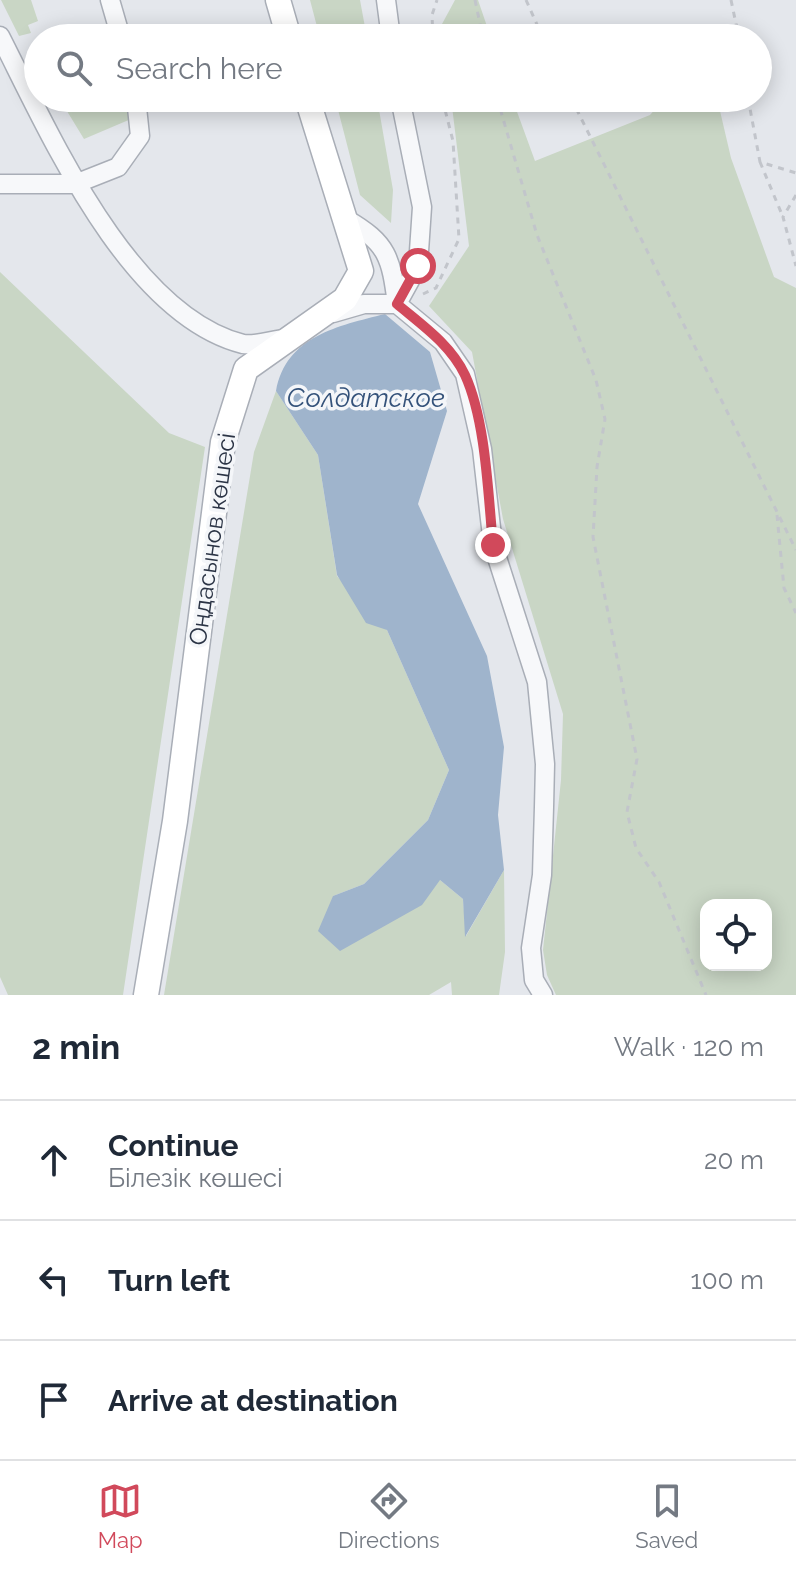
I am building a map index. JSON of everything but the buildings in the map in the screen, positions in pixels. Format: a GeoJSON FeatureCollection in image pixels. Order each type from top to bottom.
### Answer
{"type":"FeatureCollection","features":[{"type":"Feature","properties":{"kind":"street"},"geometry":{"type":"LineString","coordinates":[[110,0],[117,24]]}},
{"type":"Feature","properties":{"kind":"street"},"geometry":{"type":"LineString","coordinates":[[278,0],[285,24]]}},
{"type":"Feature","properties":{"kind":"street"},"geometry":{"type":"LineString","coordinates":[[386,0],[389,24]]}},
{"type":"Feature","properties":{"kind":"street"},"geometry":{"type":"LineString","coordinates":[[0,36],[24,83]]}},
{"type":"Feature","properties":{"kind":"street"},"geometry":{"type":"LineString","coordinates":[[39,112],[75,184],[127,260],[181,310],[211,330],[245,344],[286,338]]}},
{"type":"Feature","properties":{"kind":"street"},"geometry":{"type":"LineString","coordinates":[[0,184],[75,184],[118,167],[140,136],[137,112]]}},
{"type":"Feature","properties":{"kind":"street","name":"Оңдасынов көшесі"},"geometry":{"type":"LineString","coordinates":[[146,995],[175,821],[223,442],[246,369],[311,320],[345,299],[361,271],[312,112]]}},
{"type":"Feature","properties":{"kind":"street"},"geometry":{"type":"LineString","coordinates":[[397,304],[418,266],[422,207],[403,112]]}},
{"type":"Feature","properties":{"kind":"street"},"geometry":{"type":"LineString","coordinates":[[346,219],[372,233],[388,254],[397,304]]}},
{"type":"Feature","properties":{"kind":"street"},"geometry":{"type":"LineString","coordinates":[[311,320],[364,304],[397,304],[443,342],[465,374],[482,449],[493,545],[537,682],[544,807],[542,875],[531,948],[534,980],[543,995]]}},
{"type":"Feature","properties":{"kind":"path"},"geometry":{"type":"LineString","coordinates":[[432,24],[437,0]]}},
{"type":"Feature","properties":{"kind":"path"},"geometry":{"type":"LineString","coordinates":[[475,0],[480,24]]}},
{"type":"Feature","properties":{"kind":"path"},"geometry":{"type":"LineString","coordinates":[[526,0],[537,24]]}},
{"type":"Feature","properties":{"kind":"path"},"geometry":{"type":"LineString","coordinates":[[731,0],[736,24]]}},
{"type":"Feature","properties":{"kind":"path"},"geometry":{"type":"LineString","coordinates":[[397,304],[436,288],[459,239],[453,141],[446,112]]}},
{"type":"Feature","properties":{"kind":"path"},"geometry":{"type":"LineString","coordinates":[[501,112],[537,235],[596,380],[605,419],[597,467],[593,537],[637,759],[627,812],[636,848],[659,882],[706,995]]}},
{"type":"Feature","properties":{"kind":"path"},"geometry":{"type":"LineString","coordinates":[[578,112],[796,550]]}},
{"type":"Feature","properties":{"kind":"path"},"geometry":{"type":"LineString","coordinates":[[751,112],[760,162],[783,217],[796,266]]}},
{"type":"Feature","properties":{"kind":"path"},"geometry":{"type":"LineString","coordinates":[[760,162],[796,173]]}},
{"type":"Feature","properties":{"kind":"path"},"geometry":{"type":"LineString","coordinates":[[783,217],[796,195]]}},
{"type":"Feature","properties":{"kind":"path"},"geometry":{"type":"LineString","coordinates":[[777,512],[784,588],[796,613]]}},
{"type":"Feature","properties":{"kind":"green space"},"geometry":{"type":"Polygon","coordinates":[[[1,0],[31,0],[38,21],[24,24],[24,35],[19,36],[1,0]]]}},
{"type":"Feature","properties":{"kind":"green space"},"geometry":{"type":"Polygon","coordinates":[[[310,0],[360,0],[364,24],[316,24],[310,0]]]}},
{"type":"Feature","properties":{"kind":"green space"},"geometry":{"type":"Polygon","coordinates":[[[455,0],[478,0],[486,24],[442,24],[455,0]]]}},
{"type":"Feature","properties":{"kind":"green space"},"geometry":{"type":"Polygon","coordinates":[[[68,112],[128,112],[131,119],[84,139],[68,112]]]}},
{"type":"Feature","properties":{"kind":"green space"},"geometry":{"type":"Polygon","coordinates":[[[339,112],[379,112],[393,190],[391,223],[360,195],[339,112]]]}},
{"type":"Feature","properties":{"kind":"green space"},"geometry":{"type":"Polygon","coordinates":[[[453,112],[517,112],[535,161],[653,112],[720,112],[731,158],[774,277],[796,288],[796,995],[556,995],[547,975],[543,950],[561,780],[563,714],[503,519],[472,352],[429,306],[469,246],[453,112]]]}},
{"type":"Feature","properties":{"kind":"green space"},"geometry":{"type":"Polygon","coordinates":[[[0,272],[169,433],[205,447],[123,995],[8,995],[0,977],[0,272]]]}},
{"type":"Feature","properties":{"kind":"green space"},"geometry":{"type":"Polygon","coordinates":[[[276,391],[318,455],[337,576],[387,630],[449,770],[428,820],[364,884],[333,896],[440,880],[463,899],[466,936],[504,870],[505,952],[499,995],[452,995],[451,982],[429,995],[164,995],[254,452],[276,391]]]}},
{"type":"Feature","properties":{"kind":"water","name":"Солдатское"},"geometry":{"type":"Polygon","coordinates":[[[385,314],[430,352],[447,411],[418,504],[487,656],[504,747],[498,815],[504,870],[465,937],[463,899],[440,880],[422,905],[340,951],[318,931],[333,896],[364,884],[428,820],[449,770],[387,630],[366,623],[337,575],[318,455],[276,391],[282,372],[302,346],[332,329],[385,314]]]}},
{"type":"Feature","properties":{"kind":"route"},"geometry":{"type":"LineString","coordinates":[[418,266],[397,304],[443,342],[465,374],[482,449],[493,545]]}}]}
